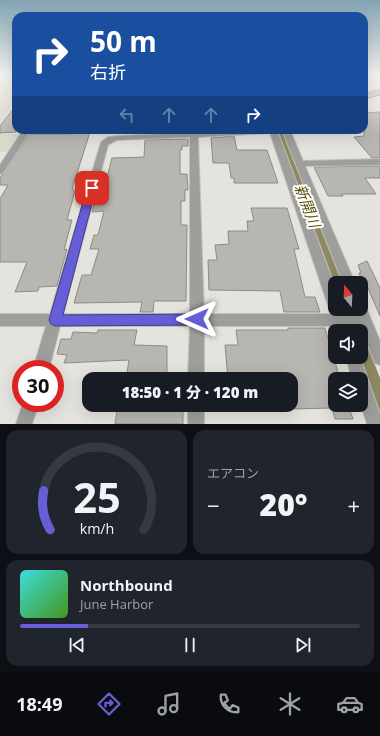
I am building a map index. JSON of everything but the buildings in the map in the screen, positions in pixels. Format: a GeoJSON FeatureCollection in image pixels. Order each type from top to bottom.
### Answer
{"type":"FeatureCollection","features":[{"type":"Feature","properties":{"kind":"street"},"geometry":{"type":"LineString","coordinates":[[0,171],[24,134]]}},
{"type":"Feature","properties":{"kind":"street"},"geometry":{"type":"LineString","coordinates":[[44,360],[104,144],[111,139],[146,134],[210,134]]}},
{"type":"Feature","properties":{"kind":"street"},"geometry":{"type":"LineString","coordinates":[[274,134],[328,285]]}},
{"type":"Feature","properties":{"kind":"street"},"geometry":{"type":"LineString","coordinates":[[288,134],[346,276]]}},
{"type":"Feature","properties":{"kind":"street"},"geometry":{"type":"LineString","coordinates":[[194,135],[197,319],[196,372]]}},
{"type":"Feature","properties":{"kind":"street"},"geometry":{"type":"LineString","coordinates":[[299,164],[380,162]]}},
{"type":"Feature","properties":{"kind":"street"},"geometry":{"type":"LineString","coordinates":[[0,320],[341,320],[362,316],[379,355]]}},
{"type":"Feature","properties":{"kind":"street"},"geometry":{"type":"LineString","coordinates":[[368,402],[375,424]]}},
{"type":"Feature","properties":{"kind":"street"},"geometry":{"type":"LineString","coordinates":[[24,424],[27,412]]}},
{"type":"Feature","properties":{"kind":"street"},"geometry":{"type":"LineString","coordinates":[[196,412],[196,424]]}},
{"type":"Feature","properties":{"kind":"shaded area"},"geometry":{"type":"Polygon","coordinates":[[[0,95],[12,95],[12,105],[0,123],[0,95]]]}},
{"type":"Feature","properties":{"kind":"shaded area"},"geometry":{"type":"Polygon","coordinates":[[[0,134],[21,134],[9,151],[0,152],[0,134]]]}},
{"type":"Feature","properties":{"kind":"water","name":"新開川"},"geometry":{"type":"Polygon","coordinates":[[[277,134],[284,134],[340,276],[330,276],[277,134]]]}},
{"type":"Feature","properties":{"kind":"water"},"geometry":{"type":"Polygon","coordinates":[[[345,316],[356,316],[359,324],[347,324],[345,316]]]}},
{"type":"Feature","properties":{"kind":"water"},"geometry":{"type":"Polygon","coordinates":[[[368,347],[380,378],[380,414],[368,381],[368,372],[365,372],[362,364],[368,364],[368,347]]]}},
{"type":"Feature","properties":{"kind":"waterway"},"geometry":{"type":"LineString","coordinates":[[368,97],[377,95]]}},
{"type":"Feature","properties":{"kind":"route"},"geometry":{"type":"LineString","coordinates":[[92,188],[55,320],[197,319]]}}]}
